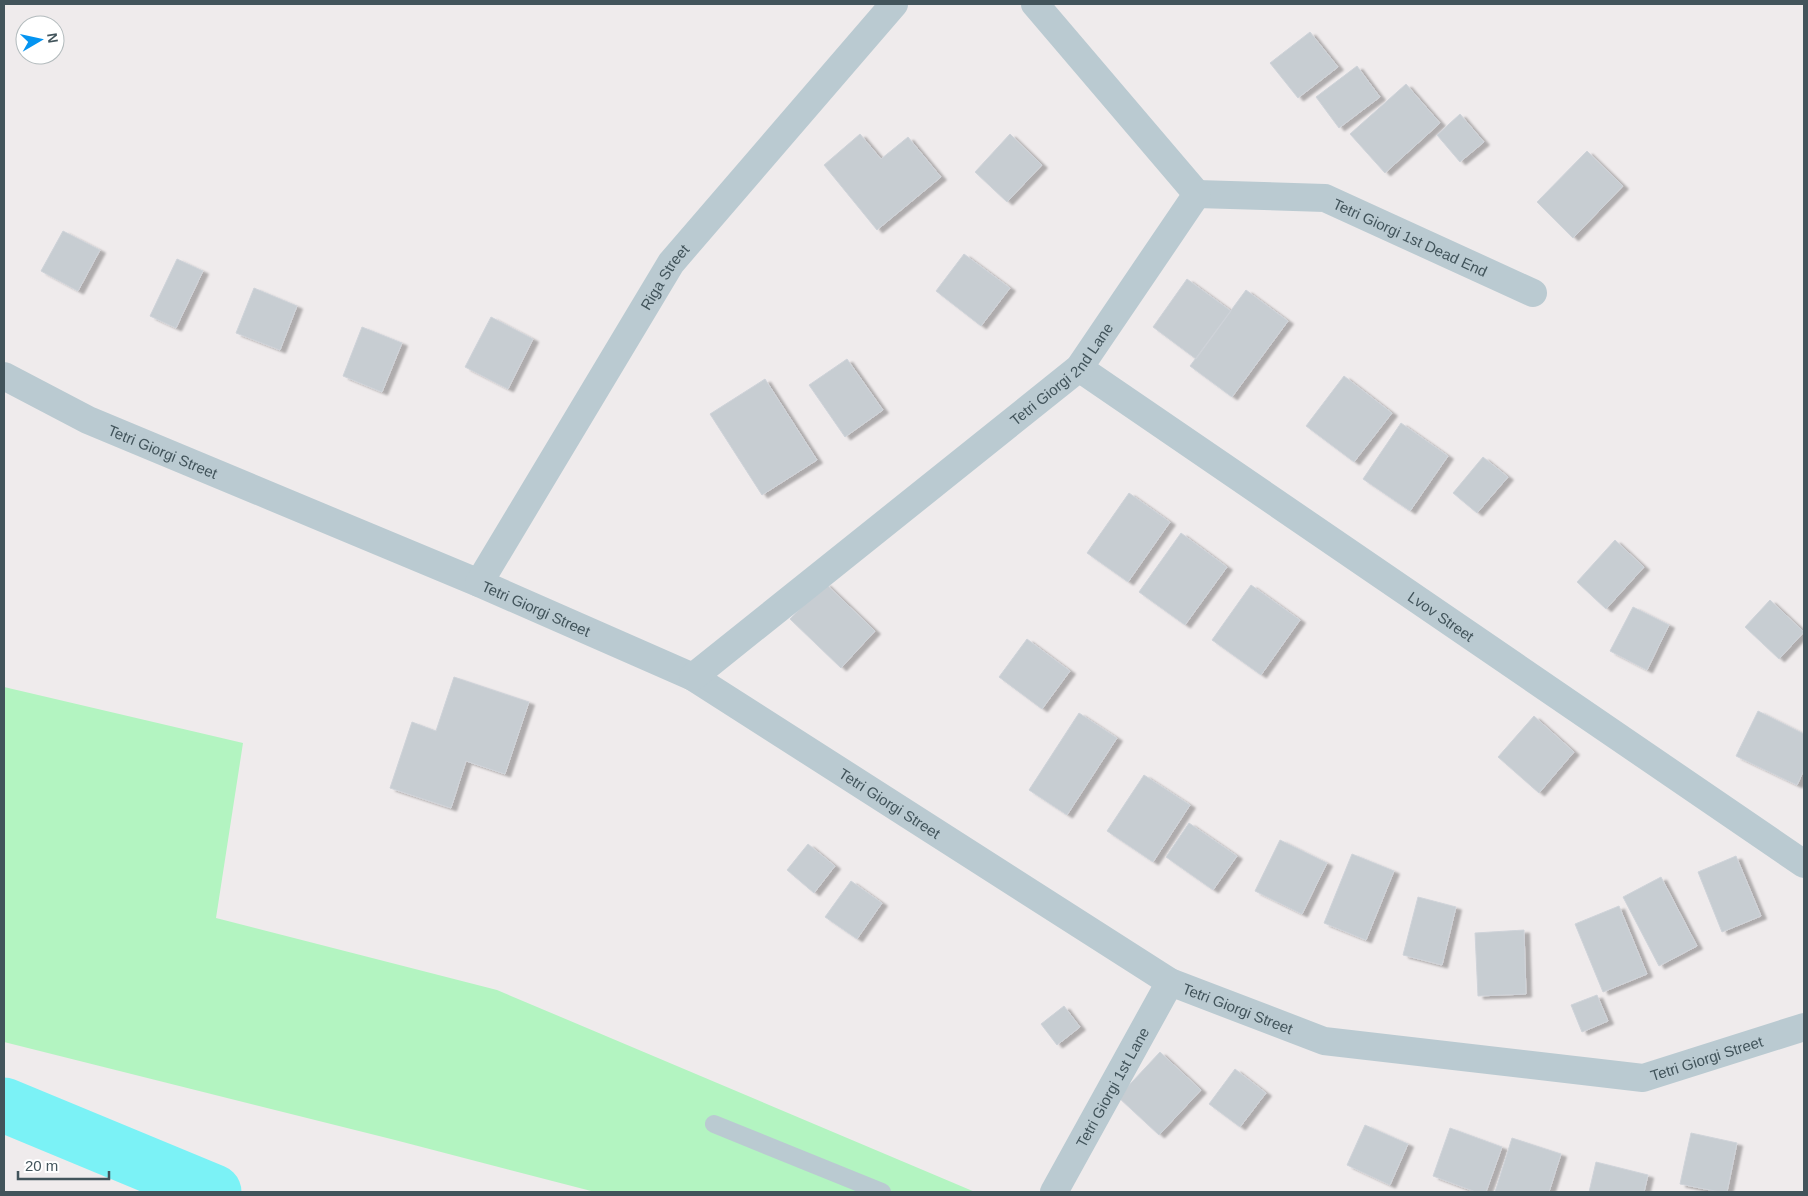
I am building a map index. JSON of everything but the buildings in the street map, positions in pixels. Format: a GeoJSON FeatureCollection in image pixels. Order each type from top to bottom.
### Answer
{"type":"FeatureCollection","features":[{"type":"Feature","properties":{"kind":"street","name":"Riga Street"},"geometry":{"type":"LineString","coordinates":[[479,583],[671,263],[894,4]]}},
{"type":"Feature","properties":{"kind":"street"},"geometry":{"type":"LineString","coordinates":[[1035,4],[1197,194]]}},
{"type":"Feature","properties":{"kind":"street","name":"Tetri Giorgi 1st Dead End"},"geometry":{"type":"LineString","coordinates":[[1197,194],[1325,198],[1533,293]]}},
{"type":"Feature","properties":{"kind":"street","name":"Tetri Giorgi 2nd Lane"},"geometry":{"type":"LineString","coordinates":[[693,677],[1079,368],[1197,194]]}},
{"type":"Feature","properties":{"kind":"street","name":"Lvov Street"},"geometry":{"type":"LineString","coordinates":[[1079,368],[1804,864]]}},
{"type":"Feature","properties":{"kind":"street","name":"Tetri Giorgi Street"},"geometry":{"type":"LineString","coordinates":[[4,376],[88,420],[479,583],[693,677],[1170,982],[1324,1041],[1643,1078],[1804,1027]]}},
{"type":"Feature","properties":{"kind":"street","name":"Tetri Giorgi 1st Lane"},"geometry":{"type":"LineString","coordinates":[[1054,1192],[1170,982]]}},
{"type":"Feature","properties":{"kind":"lane"},"geometry":{"type":"LineString","coordinates":[[714,1124],[882,1192]]}},
{"type":"Feature","properties":{"kind":"green space"},"geometry":{"type":"Polygon","coordinates":[[[4,687],[243,743],[216,918],[497,990],[975,1192],[595,1192],[4,1042],[4,687]]]}},
{"type":"Feature","properties":{"kind":"waterway"},"geometry":{"type":"LineString","coordinates":[[4,1105],[214,1192]]}}]}
